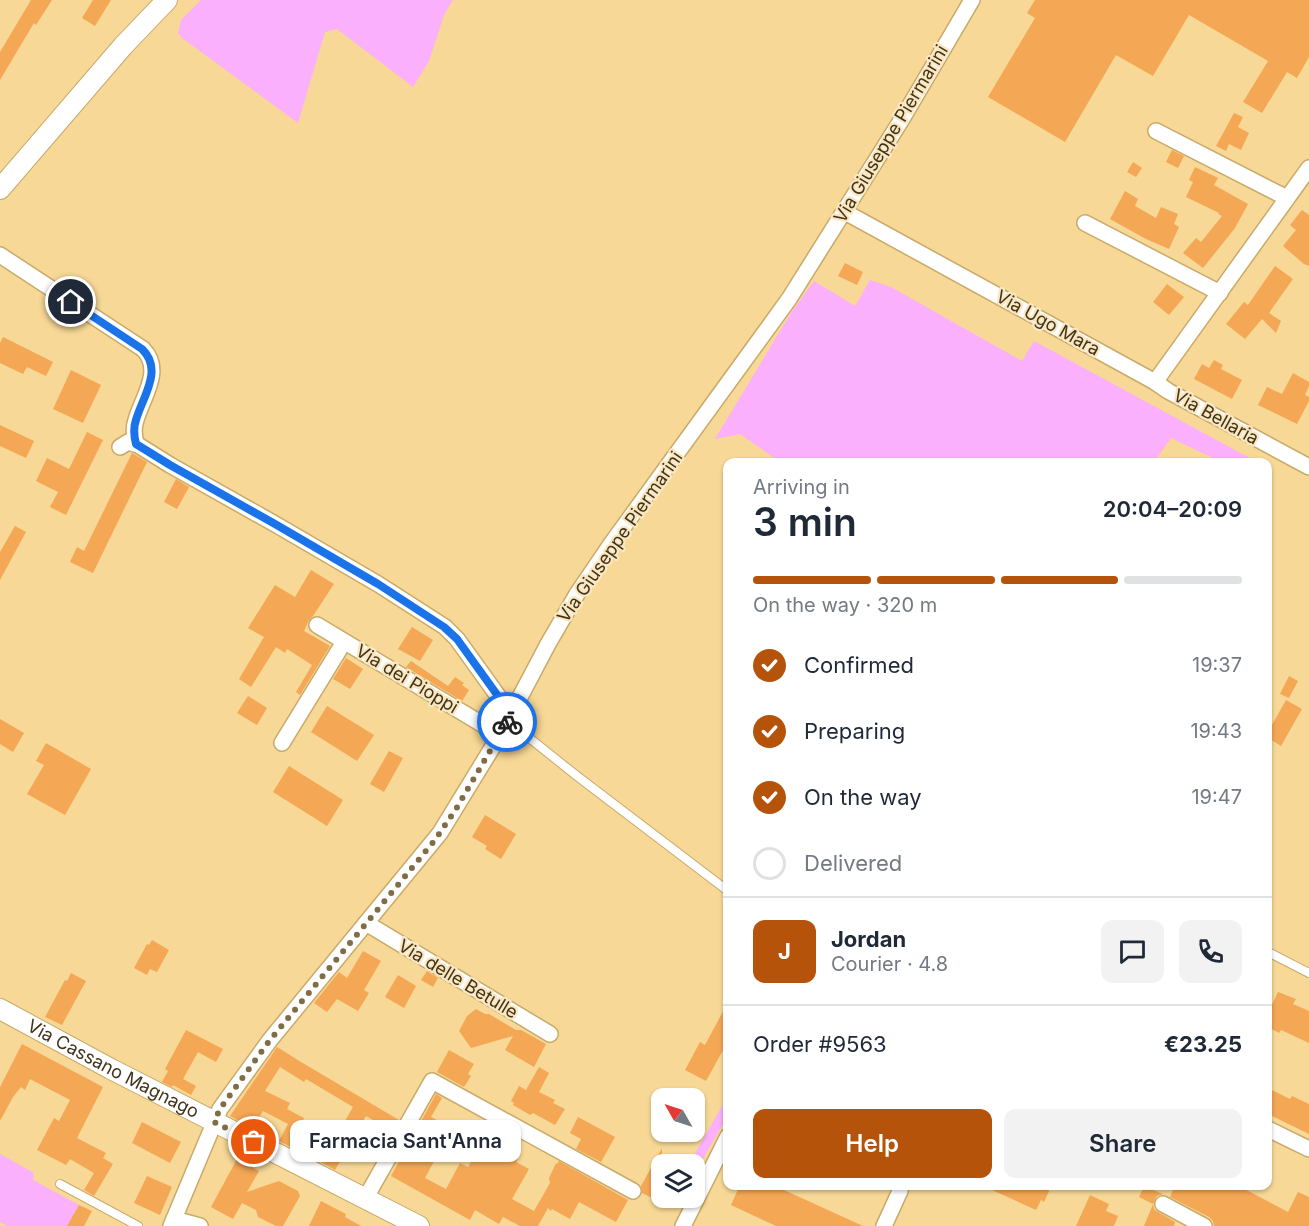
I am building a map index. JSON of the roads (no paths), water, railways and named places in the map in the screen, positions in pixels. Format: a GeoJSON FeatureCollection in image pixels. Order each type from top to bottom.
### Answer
{"type":"FeatureCollection","features":[{"type":"Feature","properties":{"kind":"street"},"geometry":{"type":"LineString","coordinates":[[123,46],[140,22],[149,0]]}},
{"type":"Feature","properties":{"kind":"street"},"geometry":{"type":"LineString","coordinates":[[0,189],[123,46],[167,0]]}},
{"type":"Feature","properties":{"kind":"street","name":"Via Giuseppe Piermarini"},"geometry":{"type":"LineString","coordinates":[[172,1222],[220,1109],[270,1040],[440,833],[500,735],[583,585],[774,321],[845,212],[972,0]]}},
{"type":"Feature","properties":{"kind":"street"},"geometry":{"type":"LineString","coordinates":[[1156,131],[1287,198]]}},
{"type":"Feature","properties":{"kind":"street"},"geometry":{"type":"LineString","coordinates":[[1155,382],[1309,168]]}},
{"type":"Feature","properties":{"kind":"street","name":"Via Ugo Mara"},"geometry":{"type":"LineString","coordinates":[[845,212],[1155,382]]}},
{"type":"Feature","properties":{"kind":"street"},"geometry":{"type":"LineString","coordinates":[[1085,223],[1220,293]]}},
{"type":"Feature","properties":{"kind":"street"},"geometry":{"type":"LineString","coordinates":[[0,255],[148,354],[152,368],[151,377],[146,396],[136,418],[134,436],[136,444]]}},
{"type":"Feature","properties":{"kind":"street","name":"Via Bellaria"},"geometry":{"type":"LineString","coordinates":[[1155,382],[1167,391],[1309,466]]}},
{"type":"Feature","properties":{"kind":"street"},"geometry":{"type":"LineString","coordinates":[[120,447],[128,442],[136,444],[378,584],[444,627],[457,639],[503,703],[510,717]]}},
{"type":"Feature","properties":{"kind":"street","name":"Via dei Pioppi"},"geometry":{"type":"LineString","coordinates":[[317,625],[500,735]]}},
{"type":"Feature","properties":{"kind":"street","name":"Via dei Pioppi"},"geometry":{"type":"LineString","coordinates":[[282,742],[344,642]]}},
{"type":"Feature","properties":{"kind":"street","name":"Via delle Betulle"},"geometry":{"type":"LineString","coordinates":[[366,923],[550,1034]]}},
{"type":"Feature","properties":{"kind":"street","name":"Via Cassano Magnago"},"geometry":{"type":"LineString","coordinates":[[0,1009],[78,1052],[418,1226]]}},
{"type":"Feature","properties":{"kind":"street"},"geometry":{"type":"LineString","coordinates":[[365,1199],[432,1081],[633,1191]]}},
{"type":"Feature","properties":{"kind":"street"},"geometry":{"type":"LineString","coordinates":[[1272,1131],[1309,1149]]}},
{"type":"Feature","properties":{"kind":"street"},"geometry":{"type":"LineString","coordinates":[[686,1225],[723,1147]]}},
{"type":"Feature","properties":{"kind":"street"},"geometry":{"type":"LineString","coordinates":[[884,1226],[900,1190]]}},
{"type":"Feature","properties":{"kind":"street"},"geometry":{"type":"LineString","coordinates":[[1163,1204],[1188,1222],[1204,1226]]}},
{"type":"Feature","properties":{"kind":"street"},"geometry":{"type":"LineString","coordinates":[[172,1222],[200,1226]]}},
{"type":"Feature","properties":{"kind":"lane"},"geometry":{"type":"LineString","coordinates":[[510,717],[577,776],[723,887]]}},
{"type":"Feature","properties":{"kind":"lane"},"geometry":{"type":"LineString","coordinates":[[1272,954],[1309,973]]}},
{"type":"Feature","properties":{"kind":"lane"},"geometry":{"type":"LineString","coordinates":[[60,1184],[138,1226]]}},
{"type":"Feature","properties":{"kind":"place","name":"Farmacia Sant'Anna"},"geometry":{"type":"Point","coordinates":[254,1142]}}]}
